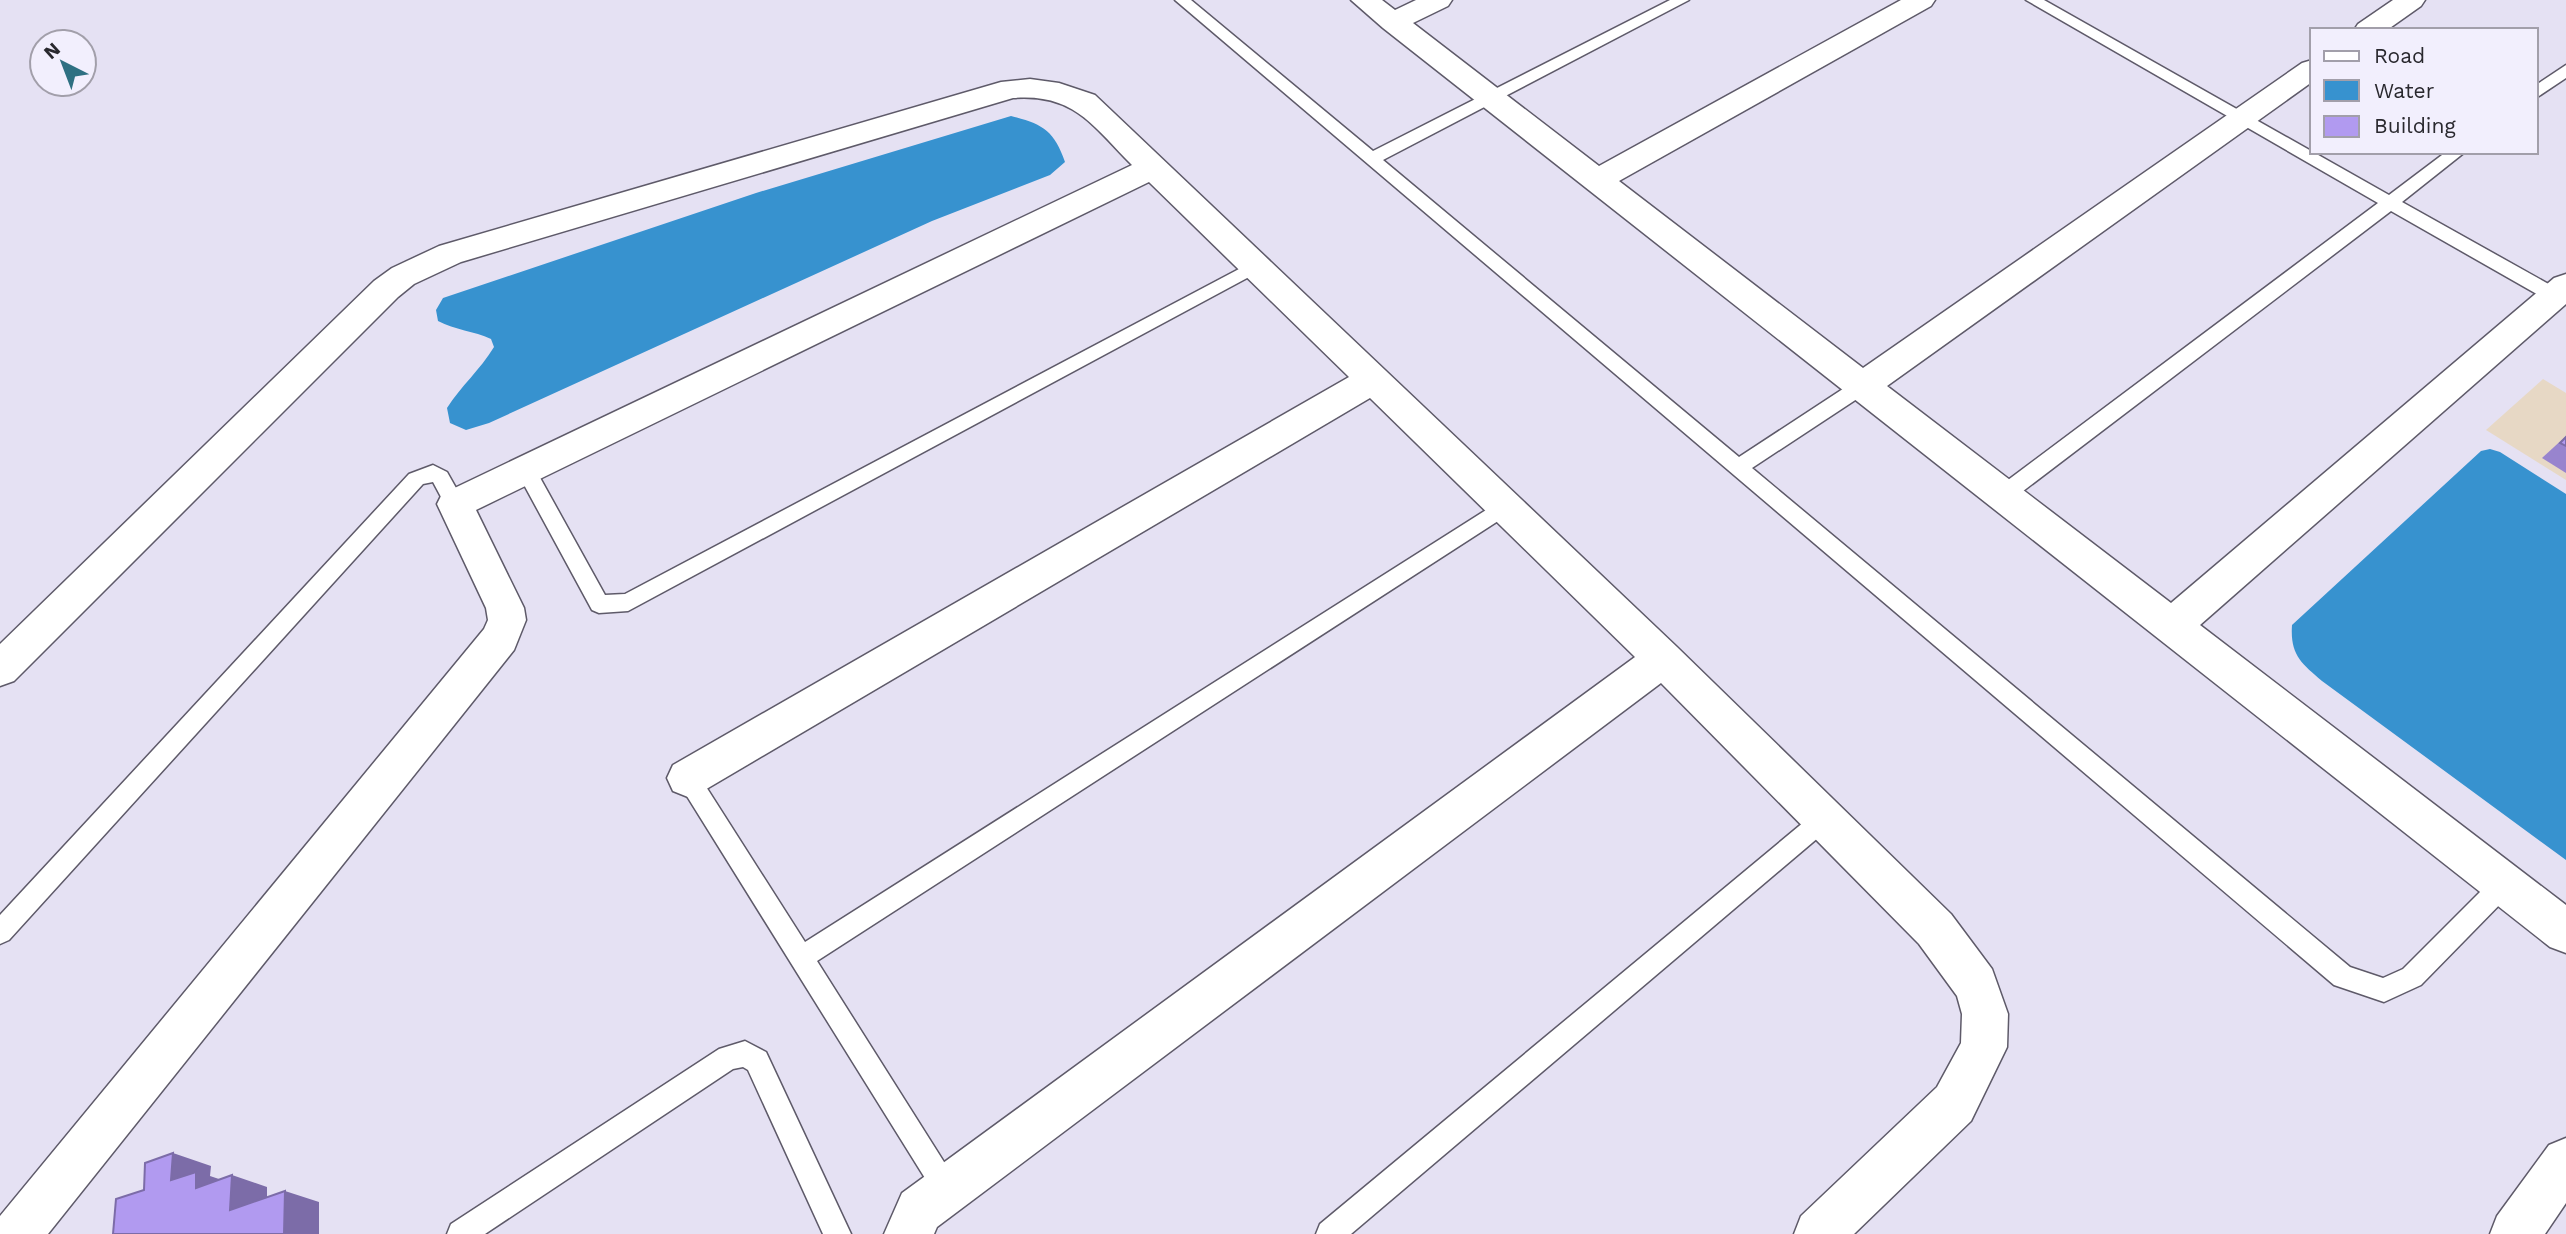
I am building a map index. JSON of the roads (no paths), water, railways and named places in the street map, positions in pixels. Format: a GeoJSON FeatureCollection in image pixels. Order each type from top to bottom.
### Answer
{"type":"FeatureCollection","features":[{"type":"Feature","properties":{"kind":"street"},"geometry":{"type":"LineString","coordinates":[[1365,0],[2566,932]]}},
{"type":"Feature","properties":{"kind":"street"},"geometry":{"type":"LineString","coordinates":[[1393,22],[1438,0]]}},
{"type":"Feature","properties":{"kind":"street"},"geometry":{"type":"LineString","coordinates":[[1597,180],[1921,0]]}},
{"type":"Feature","properties":{"kind":"street"},"geometry":{"type":"LineString","coordinates":[[2371,28],[2411,0]]}},
{"type":"Feature","properties":{"kind":"street"},"geometry":{"type":"LineString","coordinates":[[1862,386],[2310,70]]}},
{"type":"Feature","properties":{"kind":"street"},"geometry":{"type":"LineString","coordinates":[[0,669],[386,289],[428,262],[1011,89],[1029,87],[1063,93],[1086,102],[1663,659],[1935,929],[1976,985],[1985,1014],[1984,1047],[1954,1104],[1819,1234]]}},
{"type":"Feature","properties":{"kind":"street"},"geometry":{"type":"LineString","coordinates":[[18,1234],[500,638],[506,620],[505,608],[455,504],[1152,168]]}},
{"type":"Feature","properties":{"kind":"street"},"geometry":{"type":"LineString","coordinates":[[2172,626],[2561,291]]}},
{"type":"Feature","properties":{"kind":"street"},"geometry":{"type":"LineString","coordinates":[[688,778],[1374,379]]}},
{"type":"Feature","properties":{"kind":"street"},"geometry":{"type":"LineString","coordinates":[[909,1234],[919,1210],[1663,659]]}},
{"type":"Feature","properties":{"kind":"street"},"geometry":{"type":"LineString","coordinates":[[2515,1234],[2566,1162]]}},
{"type":"Feature","properties":{"kind":"lane"},"geometry":{"type":"LineString","coordinates":[[1182,0],[2343,976],[2384,990],[2412,977],[2504,884]]}},
{"type":"Feature","properties":{"kind":"lane"},"geometry":{"type":"LineString","coordinates":[[1371,159],[1682,0]]}},
{"type":"Feature","properties":{"kind":"lane"},"geometry":{"type":"LineString","coordinates":[[2033,0],[2390,202],[2561,291]]}},
{"type":"Feature","properties":{"kind":"lane"},"geometry":{"type":"LineString","coordinates":[[2538,91],[2566,70]]}},
{"type":"Feature","properties":{"kind":"lane"},"geometry":{"type":"LineString","coordinates":[[2003,495],[2454,154]]}},
{"type":"Feature","properties":{"kind":"lane"},"geometry":{"type":"LineString","coordinates":[[526,470],[599,604],[628,602],[1256,266]]}},
{"type":"Feature","properties":{"kind":"lane"},"geometry":{"type":"LineString","coordinates":[[1738,468],[1862,386]]}},
{"type":"Feature","properties":{"kind":"lane"},"geometry":{"type":"LineString","coordinates":[[0,932],[416,479],[433,473],[440,477],[455,504]]}},
{"type":"Feature","properties":{"kind":"lane"},"geometry":{"type":"LineString","coordinates":[[801,958],[1505,506]]}},
{"type":"Feature","properties":{"kind":"lane"},"geometry":{"type":"LineString","coordinates":[[688,778],[947,1190]]}},
{"type":"Feature","properties":{"kind":"lane"},"geometry":{"type":"LineString","coordinates":[[1330,1234],[1824,819]]}},
{"type":"Feature","properties":{"kind":"lane"},"geometry":{"type":"LineString","coordinates":[[461,1234],[728,1058],[745,1054],[757,1061],[837,1234]]}},
{"type":"Feature","properties":{"kind":"water"},"geometry":{"type":"Polygon","coordinates":[[[1011,116],[1046,130],[1056,142],[1065,162],[1050,175],[932,221],[489,423],[466,430],[450,423],[447,408],[494,347],[491,339],[438,321],[436,310],[443,298],[756,193],[1011,116]]]}},
{"type":"Feature","properties":{"kind":"water"},"geometry":{"type":"Polygon","coordinates":[[[2490,449],[2500,452],[2566,494],[2566,860],[2322,681],[2298,658],[2293,644],[2292,625],[2481,451],[2490,449]]]}}]}
